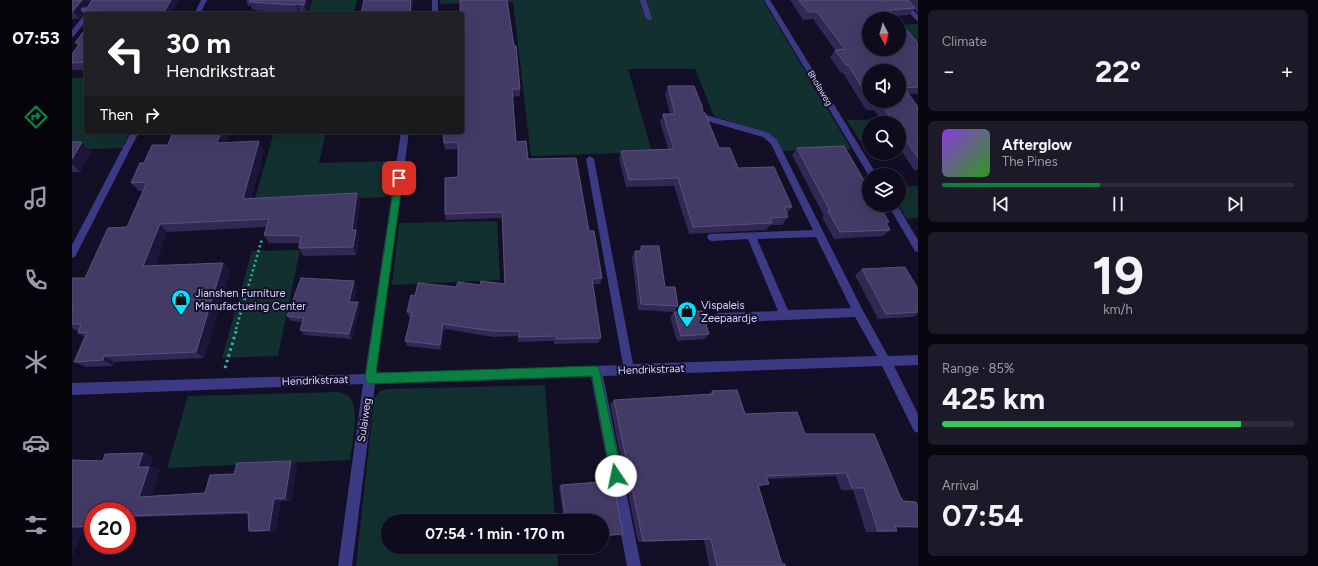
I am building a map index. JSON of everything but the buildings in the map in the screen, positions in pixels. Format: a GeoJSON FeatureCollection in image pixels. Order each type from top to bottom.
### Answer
{"type":"FeatureCollection","features":[{"type":"Feature","properties":{"kind":"street"},"geometry":{"type":"LineString","coordinates":[[198,12],[204,0]]}},
{"type":"Feature","properties":{"kind":"street"},"geometry":{"type":"LineString","coordinates":[[435,0],[435,12]]}},
{"type":"Feature","properties":{"kind":"street"},"geometry":{"type":"LineString","coordinates":[[643,0],[649,19]]}},
{"type":"Feature","properties":{"kind":"street","name":"Bholaweg"},"geometry":{"type":"LineString","coordinates":[[767,0],[870,168]]}},
{"type":"Feature","properties":{"kind":"street"},"geometry":{"type":"LineString","coordinates":[[901,0],[918,19]]}},
{"type":"Feature","properties":{"kind":"street"},"geometry":{"type":"LineString","coordinates":[[72,35],[84,19]]}},
{"type":"Feature","properties":{"kind":"street"},"geometry":{"type":"LineString","coordinates":[[703,117],[766,134],[772,139],[858,312],[886,362],[918,427]]}},
{"type":"Feature","properties":{"kind":"street"},"geometry":{"type":"LineString","coordinates":[[72,254],[134,134]]}},
{"type":"Feature","properties":{"kind":"street","name":"Sulaiweg"},"geometry":{"type":"LineString","coordinates":[[346,566],[356,476],[405,134]]}},
{"type":"Feature","properties":{"kind":"street"},"geometry":{"type":"LineString","coordinates":[[590,159],[629,370]]}},
{"type":"Feature","properties":{"kind":"street"},"geometry":{"type":"LineString","coordinates":[[896,212],[918,248]]}},
{"type":"Feature","properties":{"kind":"street"},"geometry":{"type":"LineString","coordinates":[[712,237],[820,233]]}},
{"type":"Feature","properties":{"kind":"street"},"geometry":{"type":"LineString","coordinates":[[750,236],[785,315]]}},
{"type":"Feature","properties":{"kind":"street"},"geometry":{"type":"LineString","coordinates":[[718,318],[858,312]]}},
{"type":"Feature","properties":{"kind":"street","name":"Hendrikstraat"},"geometry":{"type":"LineString","coordinates":[[72,389],[918,360]]}},
{"type":"Feature","properties":{"kind":"street"},"geometry":{"type":"LineString","coordinates":[[596,371],[634,566]]}},
{"type":"Feature","properties":{"kind":"path"},"geometry":{"type":"LineString","coordinates":[[220,383],[262,239]]}},
{"type":"Feature","properties":{"kind":"green space"},"geometry":{"type":"Polygon","coordinates":[[[312,0],[357,0],[354,12],[309,12],[312,0]]]}},
{"type":"Feature","properties":{"kind":"green space"},"geometry":{"type":"Polygon","coordinates":[[[440,0],[763,0],[851,149],[780,151],[772,135],[714,116],[695,69],[628,69],[652,152],[531,156],[513,2],[440,4],[440,0]]]}},
{"type":"Feature","properties":{"kind":"green space"},"geometry":{"type":"Polygon","coordinates":[[[918,24],[918,41],[906,41],[906,25],[918,24]]]}},
{"type":"Feature","properties":{"kind":"green space"},"geometry":{"type":"Polygon","coordinates":[[[84,77],[84,134],[129,134],[122,148],[72,150],[72,78],[84,77]]]}},
{"type":"Feature","properties":{"kind":"green space"},"geometry":{"type":"Polygon","coordinates":[[[906,119],[918,119],[906,122],[906,119]]]}},
{"type":"Feature","properties":{"kind":"green space"},"geometry":{"type":"Polygon","coordinates":[[[847,120],[862,120],[862,140],[859,140],[847,120]]]}},
{"type":"Feature","properties":{"kind":"green space"},"geometry":{"type":"Polygon","coordinates":[[[273,134],[326,134],[319,163],[394,161],[386,197],[254,202],[273,134]]]}},
{"type":"Feature","properties":{"kind":"green space"},"geometry":{"type":"Polygon","coordinates":[[[918,186],[918,218],[907,219],[902,212],[906,212],[906,187],[918,186]]]}},
{"type":"Feature","properties":{"kind":"green space"},"geometry":{"type":"Polygon","coordinates":[[[497,221],[500,280],[392,285],[399,223],[497,221]]]}},
{"type":"Feature","properties":{"kind":"green space"},"geometry":{"type":"Polygon","coordinates":[[[300,250],[278,356],[222,358],[252,251],[300,250]]]}},
{"type":"Feature","properties":{"kind":"green space"},"geometry":{"type":"Polygon","coordinates":[[[545,385],[554,514],[381,514],[381,554],[557,554],[558,566],[356,566],[374,399],[380,391],[388,389],[545,385]]]}},
{"type":"Feature","properties":{"kind":"green space"},"geometry":{"type":"Polygon","coordinates":[[[340,392],[348,396],[352,401],[354,409],[355,426],[350,460],[167,468],[188,396],[340,392]]]}},
{"type":"Feature","properties":{"kind":"place","name":"Jianshen Furniture Manufactueing Center"},"geometry":{"type":"Point","coordinates":[181,316]}},
{"type":"Feature","properties":{"kind":"place","name":"Vispaleis Zeepaardje"},"geometry":{"type":"Point","coordinates":[687,328]}},
{"type":"Feature","properties":{"kind":"route"},"geometry":{"type":"LineString","coordinates":[[399,178],[370,379],[596,371],[616,476]]}}]}
